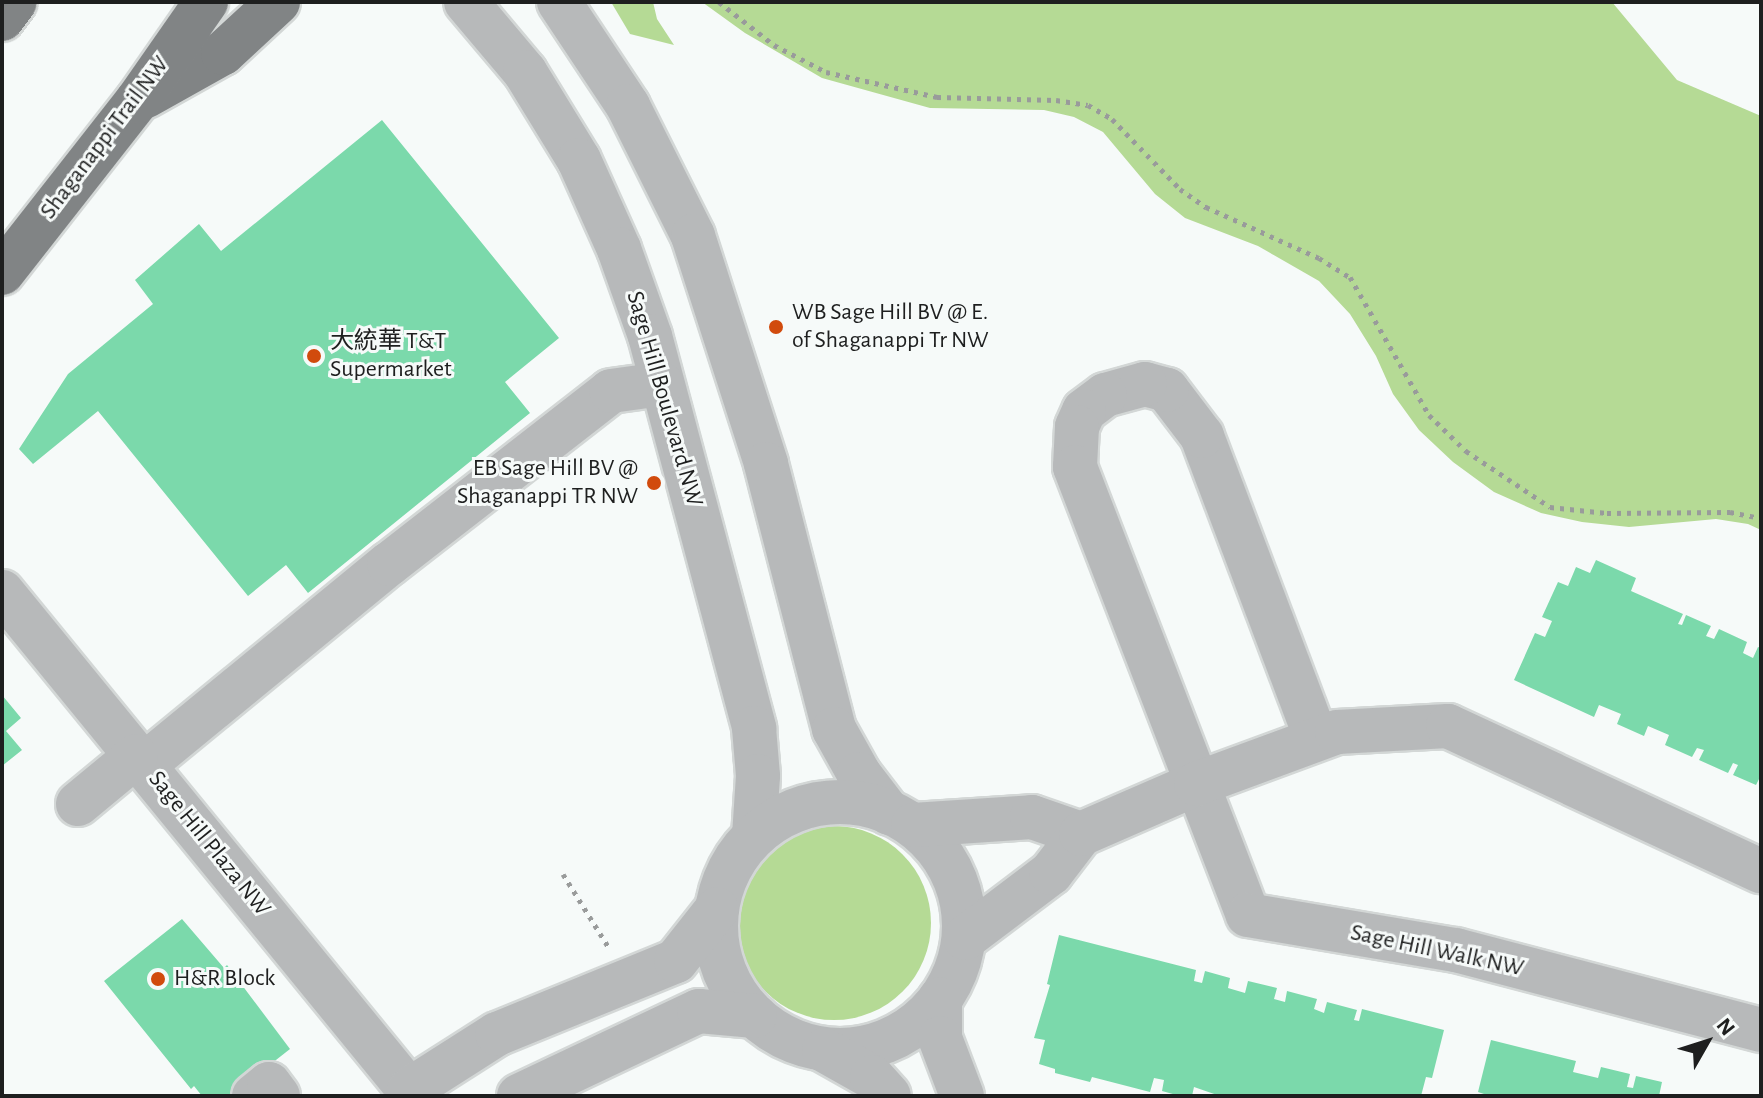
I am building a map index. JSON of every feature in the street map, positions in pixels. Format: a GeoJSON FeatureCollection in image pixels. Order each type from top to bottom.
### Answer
{"type":"FeatureCollection","features":[{"type":"Feature","properties":{"kind":"main road"},"geometry":{"type":"LineString","coordinates":[[2,19],[15,2]]}},
{"type":"Feature","properties":{"kind":"main road","name":"Shaganappi Trail NW"},"geometry":{"type":"LineString","coordinates":[[2,273],[137,101],[206,2]]}},
{"type":"Feature","properties":{"kind":"main road"},"geometry":{"type":"LineString","coordinates":[[137,101],[223,53],[278,2]]}},
{"type":"Feature","properties":{"kind":"street","name":"Sage Hill Boulevard NW"},"geometry":{"type":"LineString","coordinates":[[466,2],[525,72],[579,160],[619,249],[650,336],[754,728],[758,776],[754,836]]}},
{"type":"Feature","properties":{"kind":"street"},"geometry":{"type":"LineString","coordinates":[[559,2],[628,106],[693,236],[766,464],[834,729],[859,774],[901,819],[943,856],[961,895],[965,938],[953,980],[931,1012],[900,1036],[863,1049],[824,1050]]}},
{"type":"Feature","properties":{"kind":"street"},"geometry":{"type":"LineString","coordinates":[[78,804],[140,760],[611,391],[662,384]]}},
{"type":"Feature","properties":{"kind":"street"},"geometry":{"type":"LineString","coordinates":[[1196,784],[1075,467],[1077,427],[1084,411],[1105,395],[1145,384],[1167,390],[1202,436],[1316,738]]}},
{"type":"Feature","properties":{"kind":"street","name":"Sage Hill Plaza NW"},"geometry":{"type":"LineString","coordinates":[[2,592],[412,1093]]}},
{"type":"Feature","properties":{"kind":"street"},"geometry":{"type":"LineString","coordinates":[[965,938],[1051,873],[1081,834],[1196,784],[1337,732],[1448,726],[1761,871]]}},
{"type":"Feature","properties":{"kind":"street","name":"Sage Hill Walk NW"},"geometry":{"type":"LineString","coordinates":[[1196,784],[1248,915],[1456,950],[1761,1030]]}},
{"type":"Feature","properties":{"kind":"street"},"geometry":{"type":"LineString","coordinates":[[889,1096],[872,1077],[824,1050],[787,1038],[755,1016],[731,985],[718,948],[717,909],[728,872],[754,836],[789,812],[831,802],[874,806],[901,819],[1032,817],[1081,834]]}},
{"type":"Feature","properties":{"kind":"street"},"geometry":{"type":"LineString","coordinates":[[412,1093],[497,1034],[676,961],[717,909]]}},
{"type":"Feature","properties":{"kind":"street"},"geometry":{"type":"LineString","coordinates":[[940,999],[940,1038],[962,1096]]}},
{"type":"Feature","properties":{"kind":"street"},"geometry":{"type":"LineString","coordinates":[[519,1096],[699,1011],[755,1016]]}},
{"type":"Feature","properties":{"kind":"street"},"geometry":{"type":"LineString","coordinates":[[254,1096],[269,1084],[278,1096]]}},
{"type":"Feature","properties":{"kind":"path"},"geometry":{"type":"LineString","coordinates":[[719,2],[774,45],[826,72],[937,97],[1056,100],[1088,105],[1112,119],[1180,189],[1206,207],[1319,258],[1350,277],[1371,308],[1429,415],[1466,451],[1550,507],[1607,513],[1730,512],[1761,518]]}},
{"type":"Feature","properties":{"kind":"path"},"geometry":{"type":"LineString","coordinates":[[563,874],[630,980]]}},
{"type":"Feature","properties":{"kind":"green space"},"geometry":{"type":"Polygon","coordinates":[[[611,2],[653,2],[657,19],[674,45],[630,34],[611,2]]]}},
{"type":"Feature","properties":{"kind":"green space"},"geometry":{"type":"Polygon","coordinates":[[[702,2],[1612,2],[1677,80],[1761,116],[1761,530],[1748,524],[1716,519],[1629,527],[1582,522],[1541,513],[1494,492],[1453,462],[1419,430],[1393,394],[1376,356],[1350,314],[1319,281],[1258,246],[1185,218],[1155,194],[1103,132],[1074,117],[1044,110],[930,108],[822,78],[745,33],[702,2]]]}},
{"type":"Feature","properties":{"kind":"green space"},"geometry":{"type":"Polygon","coordinates":[[[834,826],[871,834],[902,855],[923,886],[931,923],[923,960],[902,991],[871,1012],[834,1020],[797,1012],[766,991],[745,960],[737,923],[745,886],[766,855],[797,834],[834,826]]]}},
{"type":"Feature","properties":{"kind":"building","name":"大統華 T&T Supermarket"},"geometry":{"type":"Polygon","coordinates":[[[382,120],[559,338],[505,382],[530,413],[308,593],[286,565],[248,596],[98,411],[33,464],[19,449],[68,374],[153,304],[135,280],[199,224],[221,251],[382,120]]]}},
{"type":"Feature","properties":{"kind":"building"},"geometry":{"type":"Polygon","coordinates":[[[1596,560],[1636,578],[1631,591],[1683,614],[1678,624],[1682,625],[1686,615],[1711,626],[1706,636],[1714,639],[1719,629],[1747,642],[1743,653],[1753,658],[1758,647],[1761,648],[1761,775],[1756,785],[1733,775],[1738,765],[1733,763],[1728,773],[1699,760],[1704,750],[1697,748],[1692,757],[1665,745],[1669,735],[1648,726],[1644,736],[1617,724],[1621,714],[1599,705],[1594,717],[1514,680],[1535,633],[1545,637],[1552,621],[1542,617],[1558,582],[1568,586],[1576,567],[1590,573],[1596,560]]]}},
{"type":"Feature","properties":{"kind":"building"},"geometry":{"type":"Polygon","coordinates":[[[2,695],[21,718],[6,731],[22,750],[2,766],[2,695]]]}},
{"type":"Feature","properties":{"kind":"building"},"geometry":{"type":"Polygon","coordinates":[[[182,919],[224,968],[227,965],[290,1049],[244,1085],[253,1096],[202,1096],[194,1086],[191,1089],[104,981],[182,919]]]}},
{"type":"Feature","properties":{"kind":"building"},"geometry":{"type":"Polygon","coordinates":[[[1059,935],[1196,970],[1194,981],[1202,983],[1205,971],[1230,978],[1228,988],[1245,993],[1248,981],[1277,988],[1274,999],[1285,1002],[1287,991],[1317,999],[1314,1009],[1324,1013],[1327,1002],[1357,1010],[1354,1020],[1359,1021],[1362,1009],[1444,1030],[1432,1078],[1426,1077],[1421,1096],[1220,1096],[1194,1087],[1192,1096],[1180,1096],[1162,1091],[1164,1080],[1154,1078],[1150,1092],[1092,1077],[1090,1082],[1055,1073],[1055,1069],[1039,1064],[1045,1040],[1034,1038],[1050,985],[1047,984],[1059,935]]]}},
{"type":"Feature","properties":{"kind":"building"},"geometry":{"type":"Polygon","coordinates":[[[1491,1040],[1576,1061],[1573,1072],[1598,1078],[1601,1067],[1630,1074],[1627,1087],[1633,1088],[1636,1076],[1662,1082],[1659,1096],[1490,1096],[1478,1092],[1491,1040]]]}},
{"type":"Feature","properties":{"kind":"place","name":"WB Sage Hill BV @ E. of Shaganappi Tr NW"},"geometry":{"type":"Point","coordinates":[776,327]}},
{"type":"Feature","properties":{"kind":"place","name":"大統華 T&T Supermarket"},"geometry":{"type":"Point","coordinates":[314,356]}},
{"type":"Feature","properties":{"kind":"place","name":"EB Sage Hill BV @ Shaganappi TR NW"},"geometry":{"type":"Point","coordinates":[654,483]}},
{"type":"Feature","properties":{"kind":"place","name":"H&R Block"},"geometry":{"type":"Point","coordinates":[158,979]}}]}
